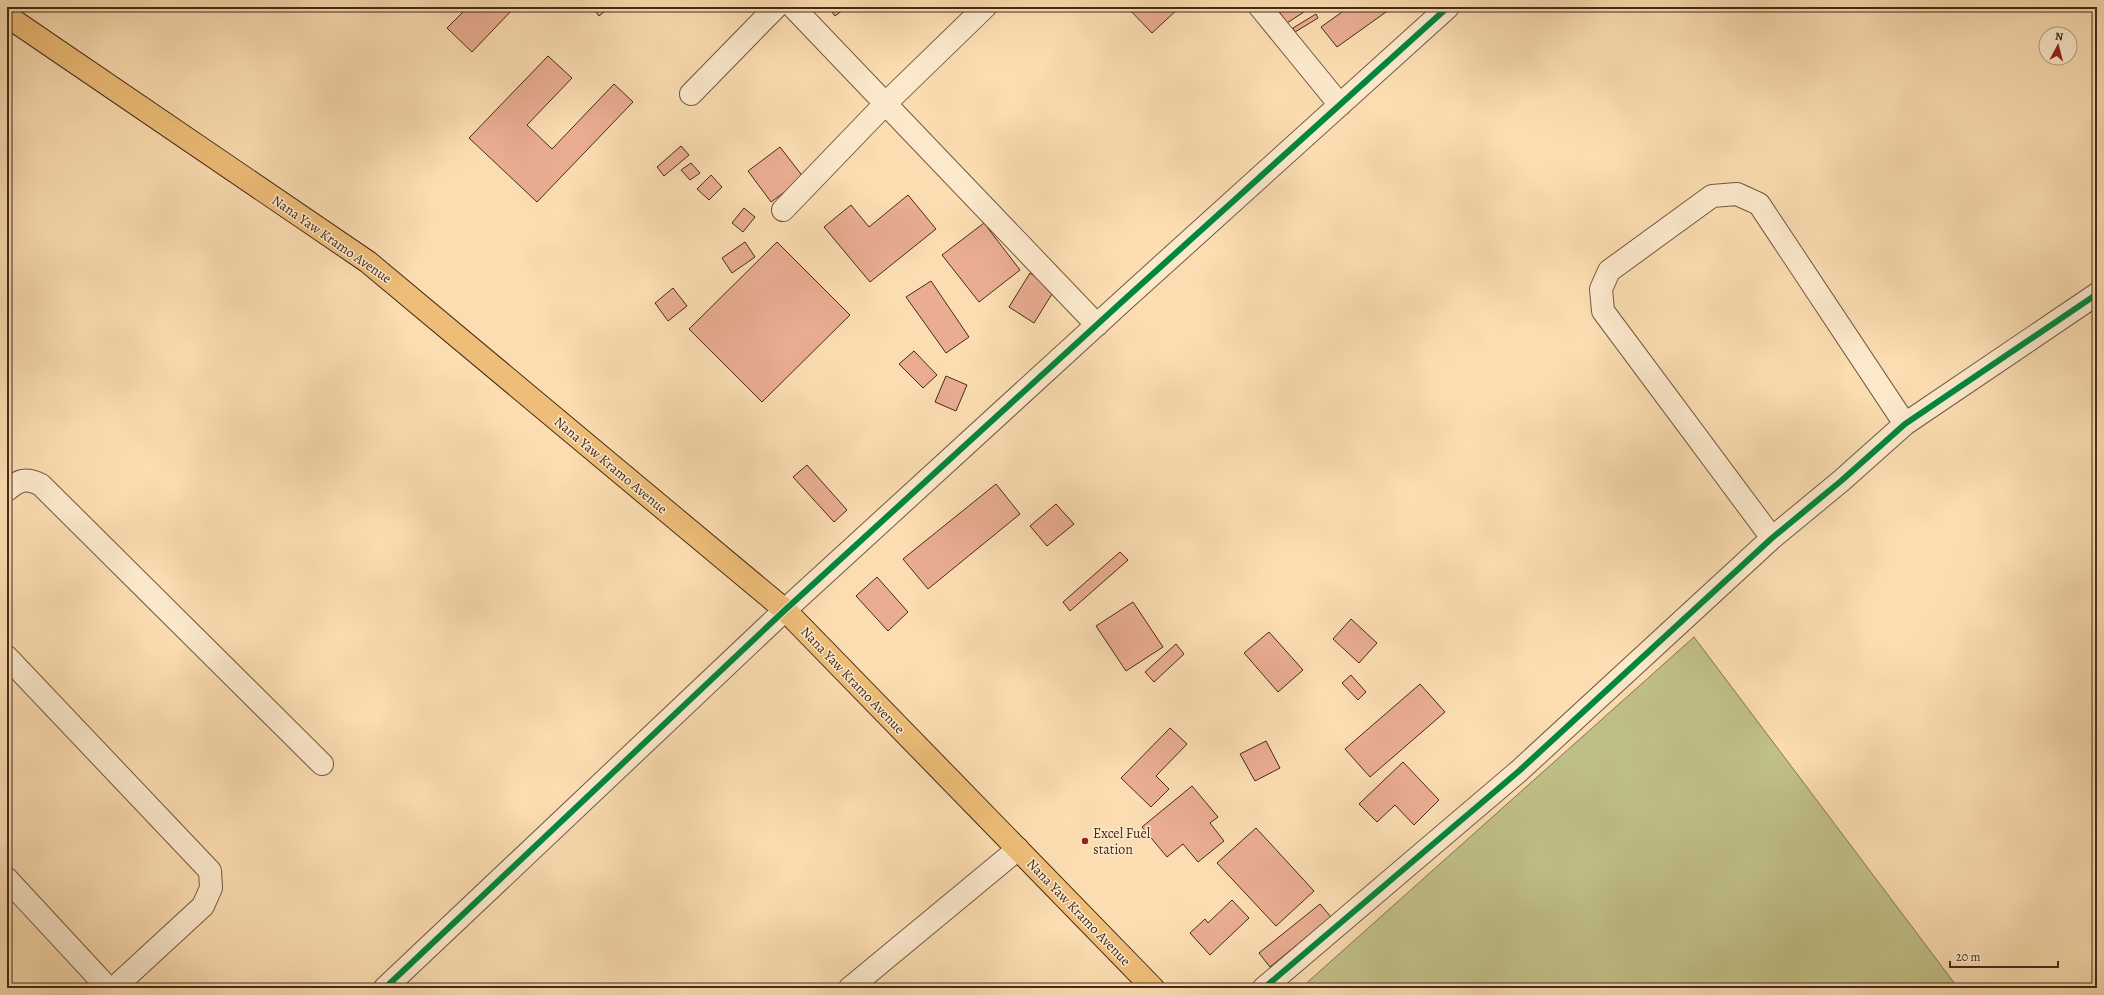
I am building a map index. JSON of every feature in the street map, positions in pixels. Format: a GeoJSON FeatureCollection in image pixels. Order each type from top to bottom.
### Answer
{"type":"FeatureCollection","features":[{"type":"Feature","properties":{"kind":"main road","name":"Nana Yaw Kramo Avenue"},"geometry":{"type":"LineString","coordinates":[[7,16],[368,262],[785,610],[1153,988]]}},
{"type":"Feature","properties":{"kind":"street"},"geometry":{"type":"LineString","coordinates":[[691,94],[776,7]]}},
{"type":"Feature","properties":{"kind":"street"},"geometry":{"type":"LineString","coordinates":[[793,7],[1097,325]]}},
{"type":"Feature","properties":{"kind":"street"},"geometry":{"type":"LineString","coordinates":[[783,210],[885,104],[985,7]]}},
{"type":"Feature","properties":{"kind":"street"},"geometry":{"type":"LineString","coordinates":[[1260,7],[1340,105]]}},
{"type":"Feature","properties":{"kind":"street"},"geometry":{"type":"LineString","coordinates":[[385,988],[785,610],[1448,7]]}},
{"type":"Feature","properties":{"kind":"street"},"geometry":{"type":"LineString","coordinates":[[1772,538],[1603,311],[1601,289],[1609,271],[1712,196],[1737,194],[1759,204],[1905,424]]}},
{"type":"Feature","properties":{"kind":"street"},"geometry":{"type":"LineString","coordinates":[[1264,988],[1519,771],[1772,538],[1841,481],[1905,424],[2097,294]]}},
{"type":"Feature","properties":{"kind":"street"},"geometry":{"type":"LineString","coordinates":[[7,490],[17,481],[29,479],[41,485],[322,764]]}},
{"type":"Feature","properties":{"kind":"street"},"geometry":{"type":"LineString","coordinates":[[7,657],[210,871],[211,888],[203,906],[114,988]]}},
{"type":"Feature","properties":{"kind":"street"},"geometry":{"type":"LineString","coordinates":[[850,988],[1018,849]]}},
{"type":"Feature","properties":{"kind":"street"},"geometry":{"type":"LineString","coordinates":[[8,883],[108,988]]}},
{"type":"Feature","properties":{"kind":"shaded area"},"geometry":{"type":"Polygon","coordinates":[[[1694,637],[1958,988],[1301,988],[1694,637]]]}},
{"type":"Feature","properties":{"kind":"building"},"geometry":{"type":"Polygon","coordinates":[[[468,7],[511,7],[513,9],[472,52],[447,28],[468,7]]]}},
{"type":"Feature","properties":{"kind":"building"},"geometry":{"type":"Polygon","coordinates":[[[592,7],[610,7],[599,16],[592,7]]]}},
{"type":"Feature","properties":{"kind":"building"},"geometry":{"type":"Polygon","coordinates":[[[828,7],[847,7],[835,16],[828,7]]]}},
{"type":"Feature","properties":{"kind":"building"},"geometry":{"type":"Polygon","coordinates":[[[1127,7],[1180,7],[1152,33],[1127,7]]]}},
{"type":"Feature","properties":{"kind":"building"},"geometry":{"type":"Polygon","coordinates":[[[1276,7],[1305,7],[1307,10],[1287,23],[1276,7]]]}},
{"type":"Feature","properties":{"kind":"building"},"geometry":{"type":"Polygon","coordinates":[[[1349,7],[1393,7],[1337,47],[1321,27],[1349,7]]]}},
{"type":"Feature","properties":{"kind":"building"},"geometry":{"type":"Polygon","coordinates":[[[1316,14],[1318,18],[1295,32],[1293,28],[1316,14]]]}},
{"type":"Feature","properties":{"kind":"building"},"geometry":{"type":"Polygon","coordinates":[[[548,56],[572,78],[527,125],[552,149],[614,84],[633,102],[537,202],[469,138],[548,56]]]}},
{"type":"Feature","properties":{"kind":"building"},"geometry":{"type":"Polygon","coordinates":[[[681,146],[689,155],[664,176],[657,167],[681,146]]]}},
{"type":"Feature","properties":{"kind":"building"},"geometry":{"type":"Polygon","coordinates":[[[780,147],[804,178],[771,202],[748,171],[780,147]]]}},
{"type":"Feature","properties":{"kind":"building"},"geometry":{"type":"Polygon","coordinates":[[[691,163],[700,173],[690,180],[681,170],[691,163]]]}},
{"type":"Feature","properties":{"kind":"building"},"geometry":{"type":"Polygon","coordinates":[[[711,175],[722,187],[709,200],[697,189],[711,175]]]}},
{"type":"Feature","properties":{"kind":"building"},"geometry":{"type":"Polygon","coordinates":[[[908,195],[936,229],[870,282],[824,227],[851,205],[869,227],[908,195]]]}},
{"type":"Feature","properties":{"kind":"building"},"geometry":{"type":"Polygon","coordinates":[[[744,208],[755,217],[743,232],[732,223],[744,208]]]}},
{"type":"Feature","properties":{"kind":"building"},"geometry":{"type":"Polygon","coordinates":[[[984,223],[1020,270],[979,302],[942,255],[984,223]]]}},
{"type":"Feature","properties":{"kind":"building"},"geometry":{"type":"Polygon","coordinates":[[[745,242],[755,257],[732,273],[722,258],[745,242]]]}},
{"type":"Feature","properties":{"kind":"building"},"geometry":{"type":"Polygon","coordinates":[[[777,242],[850,315],[762,402],[689,329],[777,242]]]}},
{"type":"Feature","properties":{"kind":"building"},"geometry":{"type":"Polygon","coordinates":[[[1030,273],[1055,289],[1034,323],[1009,307],[1030,273]]]}},
{"type":"Feature","properties":{"kind":"building"},"geometry":{"type":"Polygon","coordinates":[[[931,281],[969,337],[946,353],[906,297],[931,281]]]}},
{"type":"Feature","properties":{"kind":"building"},"geometry":{"type":"Polygon","coordinates":[[[673,288],[687,306],[668,321],[655,303],[673,288]]]}},
{"type":"Feature","properties":{"kind":"building"},"geometry":{"type":"Polygon","coordinates":[[[914,351],[937,375],[923,388],[899,364],[914,351]]]}},
{"type":"Feature","properties":{"kind":"building"},"geometry":{"type":"Polygon","coordinates":[[[946,376],[967,385],[956,411],[935,402],[946,376]]]}},
{"type":"Feature","properties":{"kind":"building"},"geometry":{"type":"Polygon","coordinates":[[[807,465],[847,510],[834,522],[793,477],[807,465]]]}},
{"type":"Feature","properties":{"kind":"building"},"geometry":{"type":"Polygon","coordinates":[[[996,484],[1020,514],[928,589],[903,559],[996,484]]]}},
{"type":"Feature","properties":{"kind":"building"},"geometry":{"type":"Polygon","coordinates":[[[1056,504],[1074,524],[1047,546],[1030,526],[1056,504]]]}},
{"type":"Feature","properties":{"kind":"building"},"geometry":{"type":"Polygon","coordinates":[[[1120,552],[1128,560],[1070,611],[1063,602],[1120,552]]]}},
{"type":"Feature","properties":{"kind":"building"},"geometry":{"type":"Polygon","coordinates":[[[877,577],[908,612],[888,631],[856,596],[877,577]]]}},
{"type":"Feature","properties":{"kind":"building"},"geometry":{"type":"Polygon","coordinates":[[[1133,602],[1163,647],[1126,671],[1096,626],[1133,602]]]}},
{"type":"Feature","properties":{"kind":"building"},"geometry":{"type":"Polygon","coordinates":[[[1351,619],[1377,643],[1359,663],[1333,639],[1351,619]]]}},
{"type":"Feature","properties":{"kind":"building"},"geometry":{"type":"Polygon","coordinates":[[[1269,632],[1303,670],[1278,692],[1244,653],[1269,632]]]}},
{"type":"Feature","properties":{"kind":"building"},"geometry":{"type":"Polygon","coordinates":[[[1176,644],[1184,654],[1154,682],[1145,672],[1176,644]]]}},
{"type":"Feature","properties":{"kind":"building"},"geometry":{"type":"Polygon","coordinates":[[[1351,675],[1366,692],[1358,700],[1342,683],[1351,675]]]}},
{"type":"Feature","properties":{"kind":"building"},"geometry":{"type":"Polygon","coordinates":[[[1420,684],[1445,712],[1370,777],[1345,749],[1420,684]]]}},
{"type":"Feature","properties":{"kind":"building"},"geometry":{"type":"Polygon","coordinates":[[[1170,728],[1187,744],[1156,776],[1169,789],[1151,807],[1121,778],[1170,728]]]}},
{"type":"Feature","properties":{"kind":"building"},"geometry":{"type":"Polygon","coordinates":[[[1266,741],[1280,768],[1255,781],[1240,754],[1266,741]]]}},
{"type":"Feature","properties":{"kind":"building"},"geometry":{"type":"Polygon","coordinates":[[[1403,762],[1439,800],[1414,825],[1395,805],[1377,822],[1359,804],[1403,762]]]}},
{"type":"Feature","properties":{"kind":"building"},"geometry":{"type":"Polygon","coordinates":[[[1192,786],[1218,817],[1210,823],[1224,841],[1198,862],[1183,844],[1167,857],[1142,827],[1192,786]]]}},
{"type":"Feature","properties":{"kind":"building"},"geometry":{"type":"Polygon","coordinates":[[[1256,828],[1314,891],[1276,926],[1217,863],[1256,828]]]}},
{"type":"Feature","properties":{"kind":"building"},"geometry":{"type":"Polygon","coordinates":[[[1232,900],[1249,918],[1210,955],[1190,933],[1205,919],[1208,923],[1232,900]]]}},
{"type":"Feature","properties":{"kind":"building"},"geometry":{"type":"Polygon","coordinates":[[[1320,904],[1331,917],[1270,967],[1259,953],[1320,904]]]}},
{"type":"Feature","properties":{"kind":"cycle path"},"geometry":{"type":"LineString","coordinates":[[385,988],[785,610],[1125,299],[1448,7]]}},
{"type":"Feature","properties":{"kind":"cycle path"},"geometry":{"type":"LineString","coordinates":[[1264,988],[1519,771],[1772,538],[1841,481],[1905,424],[2097,294]]}},
{"type":"Feature","properties":{"kind":"place","name":"Excel Fuel station"},"geometry":{"type":"Point","coordinates":[1085,841]}}]}
